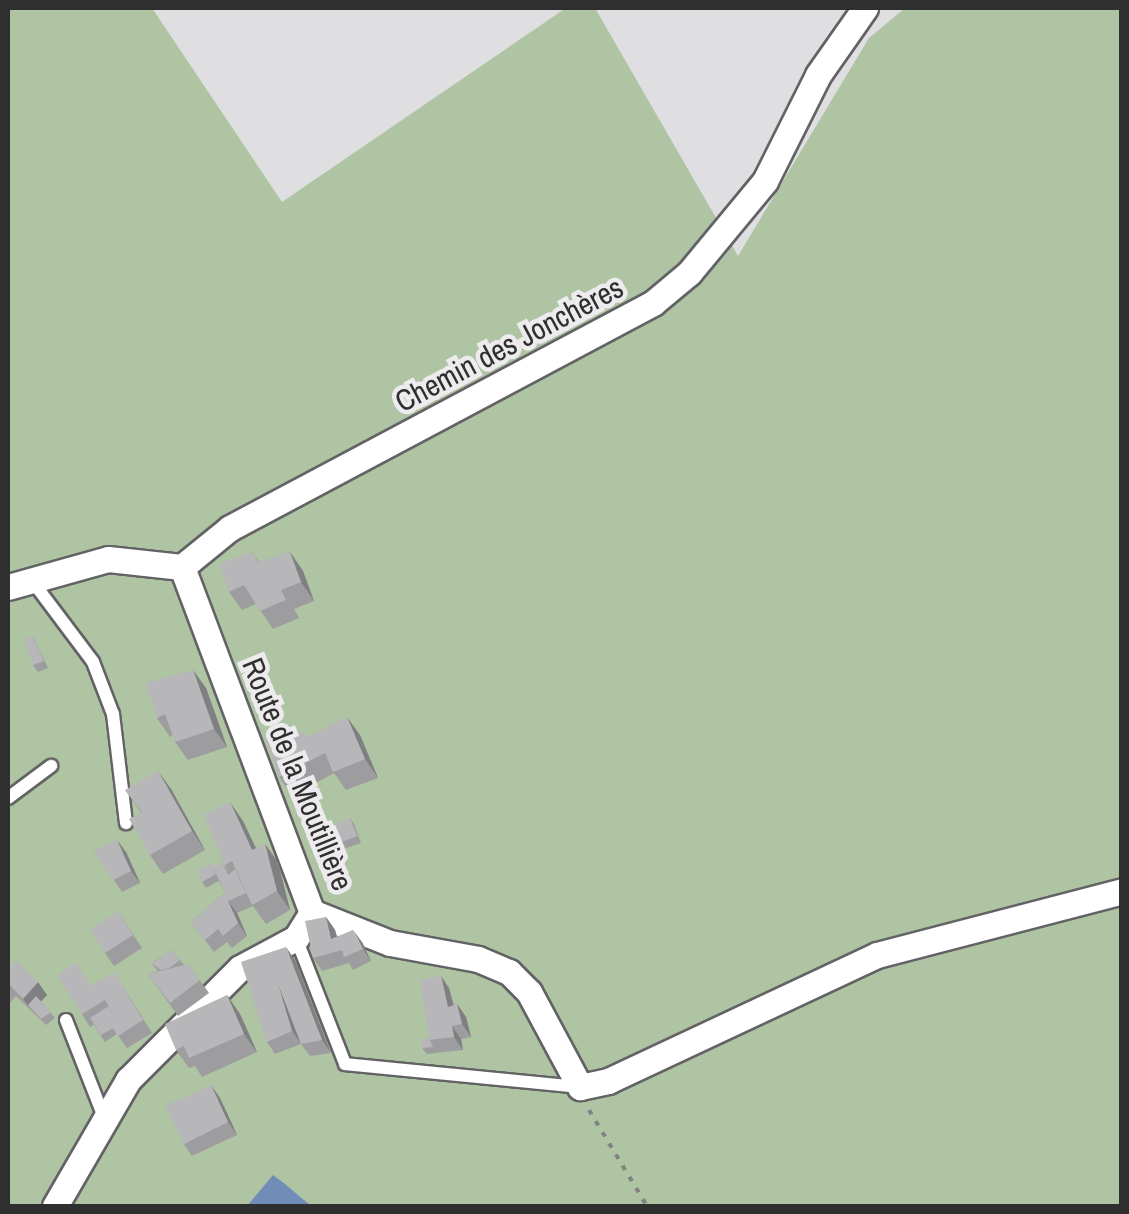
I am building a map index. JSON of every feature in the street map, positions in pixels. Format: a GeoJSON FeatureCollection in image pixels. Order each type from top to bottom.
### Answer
{"type":"FeatureCollection","features":[{"type":"Feature","properties":{"kind":"street","name":"Chemin des Jonchères"},"geometry":{"type":"LineString","coordinates":[[182,567],[230,528],[653,303],[689,273],[755,195],[818,75],[864,8]]}},
{"type":"Feature","properties":{"kind":"street"},"geometry":{"type":"LineString","coordinates":[[20,584],[108,559],[182,567]]}},
{"type":"Feature","properties":{"kind":"street","name":"Route de la Moutillière"},"geometry":{"type":"LineString","coordinates":[[182,567],[312,912],[390,943],[478,959],[508,972],[529,992],[580,1087]]}},
{"type":"Feature","properties":{"kind":"street"},"geometry":{"type":"LineString","coordinates":[[580,1087],[608,1081],[876,955],[1122,891]]}},
{"type":"Feature","properties":{"kind":"street"},"geometry":{"type":"LineString","coordinates":[[55,1206],[128,1080],[240,968],[296,938],[312,912]]}},
{"type":"Feature","properties":{"kind":"lane"},"geometry":{"type":"LineString","coordinates":[[20,584],[93,662],[113,714],[126,823]]}},
{"type":"Feature","properties":{"kind":"lane"},"geometry":{"type":"LineString","coordinates":[[8,798],[51,766]]}},
{"type":"Feature","properties":{"kind":"lane"},"geometry":{"type":"LineString","coordinates":[[296,938],[345,1064],[580,1087]]}},
{"type":"Feature","properties":{"kind":"lane"},"geometry":{"type":"LineString","coordinates":[[66,1020],[105,1120]]}},
{"type":"Feature","properties":{"kind":"path"},"geometry":{"type":"LineString","coordinates":[[580,1087],[598,1133],[647,1206]]}},
{"type":"Feature","properties":{"kind":"green space"},"geometry":{"type":"Polygon","coordinates":[[[8,8],[152,8],[282,202],[566,8],[595,8],[738,256],[869,38],[905,8],[1121,8],[1121,1206],[8,1206],[8,8]]]}},
{"type":"Feature","properties":{"kind":"water"},"geometry":{"type":"Polygon","coordinates":[[[273,1175],[285,1184],[311,1206],[247,1206],[273,1175]]]}},
{"type":"Feature","properties":{"kind":"building"},"geometry":{"type":"Polygon","coordinates":[[[252,552],[258,562],[290,552],[301,582],[281,590],[286,600],[260,611],[244,585],[229,592],[219,564],[252,552]]]}},
{"type":"Feature","properties":{"kind":"building"},"geometry":{"type":"Polygon","coordinates":[[[33,636],[44,661],[33,665],[24,640],[33,636]]]}},
{"type":"Feature","properties":{"kind":"building"},"geometry":{"type":"Polygon","coordinates":[[[193,670],[214,729],[175,742],[165,714],[157,718],[145,683],[193,670]]]}},
{"type":"Feature","properties":{"kind":"building"},"geometry":{"type":"Polygon","coordinates":[[[347,717],[365,759],[333,772],[325,753],[279,777],[267,744],[300,732],[310,736],[347,717]]]}},
{"type":"Feature","properties":{"kind":"building"},"geometry":{"type":"Polygon","coordinates":[[[158,771],[192,831],[150,855],[129,819],[142,812],[125,790],[158,771]]]}},
{"type":"Feature","properties":{"kind":"building"},"geometry":{"type":"Polygon","coordinates":[[[230,802],[252,850],[265,844],[277,891],[252,905],[232,861],[225,865],[204,815],[230,802]]]}},
{"type":"Feature","properties":{"kind":"building"},"geometry":{"type":"Polygon","coordinates":[[[350,818],[357,836],[342,842],[335,824],[350,818]]]}},
{"type":"Feature","properties":{"kind":"building"},"geometry":{"type":"Polygon","coordinates":[[[117,840],[131,871],[113,880],[94,850],[117,840]]]}},
{"type":"Feature","properties":{"kind":"building"},"geometry":{"type":"Polygon","coordinates":[[[222,862],[228,875],[235,869],[246,893],[228,901],[238,923],[223,936],[218,929],[205,940],[191,922],[225,893],[213,867],[222,862]]]}},
{"type":"Feature","properties":{"kind":"building"},"geometry":{"type":"Polygon","coordinates":[[[211,863],[216,874],[202,882],[197,871],[211,863]]]}},
{"type":"Feature","properties":{"kind":"building"},"geometry":{"type":"Polygon","coordinates":[[[118,911],[133,935],[105,953],[90,929],[118,911]]]}},
{"type":"Feature","properties":{"kind":"building"},"geometry":{"type":"Polygon","coordinates":[[[326,917],[331,939],[353,930],[363,949],[344,957],[342,950],[313,958],[305,921],[326,917]]]}},
{"type":"Feature","properties":{"kind":"building"},"geometry":{"type":"Polygon","coordinates":[[[286,947],[322,1040],[301,1044],[277,981],[292,1031],[267,1042],[241,962],[286,947]]]}},
{"type":"Feature","properties":{"kind":"building"},"geometry":{"type":"Polygon","coordinates":[[[172,950],[180,960],[169,968],[161,970],[151,963],[172,950]]]}},
{"type":"Feature","properties":{"kind":"building"},"geometry":{"type":"Polygon","coordinates":[[[16,961],[38,982],[23,999],[8,983],[8,971],[16,961]]]}},
{"type":"Feature","properties":{"kind":"building"},"geometry":{"type":"Polygon","coordinates":[[[76,963],[91,986],[114,972],[143,1020],[118,1036],[108,1021],[115,1017],[105,1000],[82,1014],[57,975],[76,963]]]}},
{"type":"Feature","properties":{"kind":"building"},"geometry":{"type":"Polygon","coordinates":[[[188,964],[200,980],[170,1003],[148,974],[188,964]]]}},
{"type":"Feature","properties":{"kind":"building"},"geometry":{"type":"Polygon","coordinates":[[[441,976],[448,1007],[457,1004],[462,1024],[452,1026],[454,1037],[429,1040],[420,980],[441,976]]]}},
{"type":"Feature","properties":{"kind":"building"},"geometry":{"type":"Polygon","coordinates":[[[227,995],[244,1034],[189,1058],[184,1046],[176,1050],[165,1024],[227,995]]]}},
{"type":"Feature","properties":{"kind":"building"},"geometry":{"type":"Polygon","coordinates":[[[36,996],[51,1012],[41,1019],[28,1005],[36,996]]]}},
{"type":"Feature","properties":{"kind":"building"},"geometry":{"type":"Polygon","coordinates":[[[109,1006],[115,1017],[108,1021],[113,1028],[101,1035],[90,1018],[109,1006]]]}},
{"type":"Feature","properties":{"kind":"building"},"geometry":{"type":"Polygon","coordinates":[[[429,1038],[433,1047],[422,1048],[421,1039],[429,1038]]]}},
{"type":"Feature","properties":{"kind":"building"},"geometry":{"type":"Polygon","coordinates":[[[211,1085],[228,1122],[184,1144],[165,1106],[211,1085]]]}}]}
